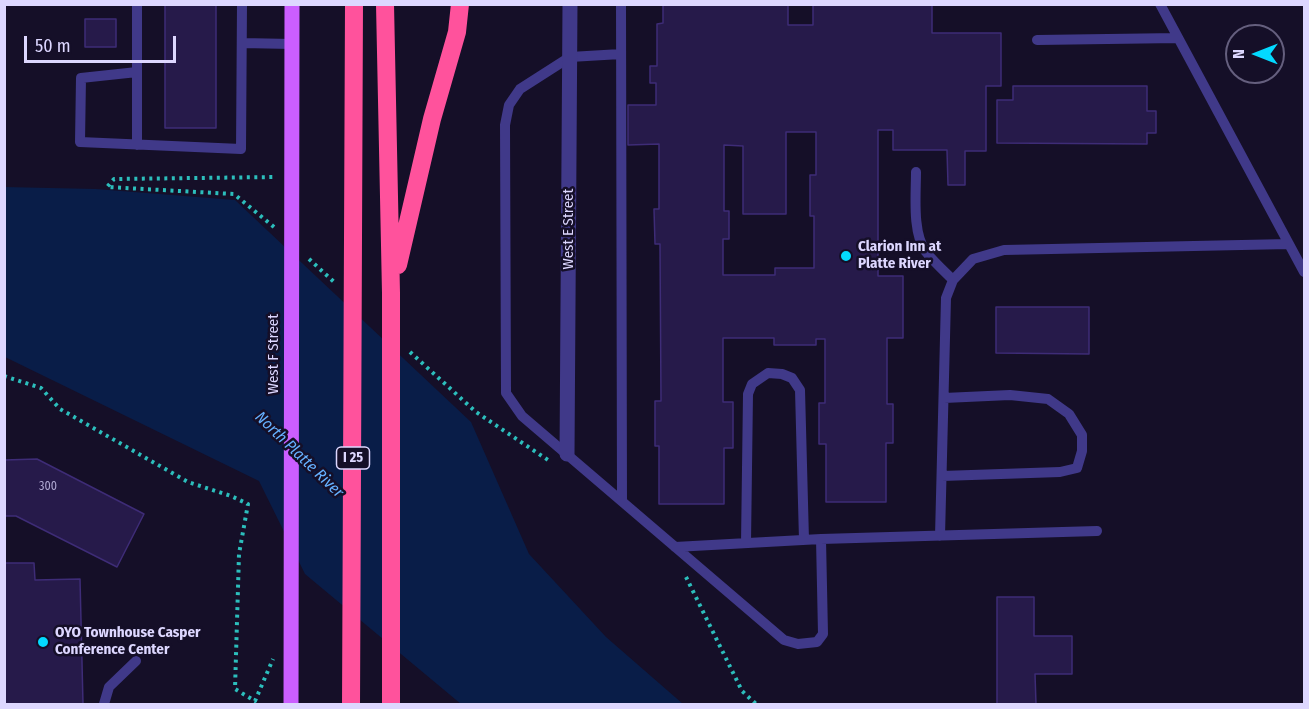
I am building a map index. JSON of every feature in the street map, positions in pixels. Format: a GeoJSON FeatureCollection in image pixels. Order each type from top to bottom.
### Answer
{"type":"FeatureCollection","features":[{"type":"Feature","properties":{"kind":"highway","name":"I 25"},"geometry":{"type":"LineString","coordinates":[[351,705],[354,4]]}},
{"type":"Feature","properties":{"kind":"highway","name":"I 25"},"geometry":{"type":"LineString","coordinates":[[385,4],[391,293],[391,705]]}},
{"type":"Feature","properties":{"kind":"highway"},"geometry":{"type":"LineString","coordinates":[[391,293],[432,119],[456,32],[460,4]]}},
{"type":"Feature","properties":{"kind":"main road","name":"West F Street"},"geometry":{"type":"LineString","coordinates":[[291,705],[292,4]]}},
{"type":"Feature","properties":{"kind":"street","name":"West E Street"},"geometry":{"type":"LineString","coordinates":[[567,454],[570,4]]}},
{"type":"Feature","properties":{"kind":"lane"},"geometry":{"type":"LineString","coordinates":[[137,4],[137,145]]}},
{"type":"Feature","properties":{"kind":"lane"},"geometry":{"type":"LineString","coordinates":[[137,72],[81,78],[80,142],[241,148],[242,4]]}},
{"type":"Feature","properties":{"kind":"lane"},"geometry":{"type":"LineString","coordinates":[[621,4],[622,501]]}},
{"type":"Feature","properties":{"kind":"lane"},"geometry":{"type":"LineString","coordinates":[[1160,4],[1305,272]]}},
{"type":"Feature","properties":{"kind":"lane"},"geometry":{"type":"LineString","coordinates":[[1037,40],[1178,38]]}},
{"type":"Feature","properties":{"kind":"lane"},"geometry":{"type":"LineString","coordinates":[[242,44],[292,44]]}},
{"type":"Feature","properties":{"kind":"lane"},"geometry":{"type":"LineString","coordinates":[[621,54],[570,57],[520,89],[509,105],[505,125],[506,393],[522,416],[784,640],[798,644],[817,642],[823,634],[821,539]]}},
{"type":"Feature","properties":{"kind":"lane"},"geometry":{"type":"LineString","coordinates":[[916,172],[916,217],[919,237],[925,251],[953,280]]}},
{"type":"Feature","properties":{"kind":"lane"},"geometry":{"type":"LineString","coordinates":[[940,536],[946,298],[953,280],[973,260],[1004,250],[1289,244]]}},
{"type":"Feature","properties":{"kind":"lane"},"geometry":{"type":"LineString","coordinates":[[746,543],[748,394],[752,384],[768,374],[782,374],[792,378],[800,390],[804,540]]}},
{"type":"Feature","properties":{"kind":"lane"},"geometry":{"type":"LineString","coordinates":[[942,476],[1060,472],[1077,468],[1082,451],[1082,435],[1069,414],[1048,399],[1010,395],[944,398]]}},
{"type":"Feature","properties":{"kind":"lane"},"geometry":{"type":"LineString","coordinates":[[675,547],[821,539],[1097,531]]}},
{"type":"Feature","properties":{"kind":"lane"},"geometry":{"type":"LineString","coordinates":[[105,705],[109,687],[136,660]]}},
{"type":"Feature","properties":{"kind":"path"},"geometry":{"type":"LineString","coordinates":[[4,376],[41,388],[60,409],[188,483],[231,496],[248,504],[239,554],[236,689],[255,701],[277,649]]}},
{"type":"Feature","properties":{"kind":"water","name":"North Platte River"},"geometry":{"type":"Polygon","coordinates":[[[4,187],[96,189],[235,200],[471,422],[529,554],[606,637],[683,704],[461,704],[305,574],[259,481],[5,357],[4,187]]]}},
{"type":"Feature","properties":{"kind":"building"},"geometry":{"type":"Polygon","coordinates":[[[165,4],[216,4],[216,128],[165,128],[165,4]]]}},
{"type":"Feature","properties":{"kind":"building","name":"Clarion Inn at Platte River"},"geometry":{"type":"Polygon","coordinates":[[[663,4],[788,4],[788,25],[813,25],[813,4],[932,4],[932,33],[1001,33],[1001,86],[986,86],[986,151],[965,151],[965,185],[948,185],[947,150],[893,150],[893,130],[878,130],[878,276],[903,276],[903,338],[887,338],[887,404],[893,404],[893,443],[886,443],[886,502],[826,502],[826,444],[819,444],[819,403],[825,403],[825,339],[816,339],[816,345],[774,345],[774,338],[723,338],[723,402],[733,402],[733,448],[724,448],[724,504],[659,504],[659,446],[655,446],[655,401],[661,401],[660,244],[655,244],[654,209],[659,209],[659,144],[628,145],[628,105],[656,105],[656,83],[650,83],[650,66],[657,66],[657,24],[663,23],[663,4]],[[786,132],[786,214],[743,214],[743,146],[724,145],[724,211],[729,211],[729,239],[723,239],[723,275],[775,275],[775,268],[814,268],[814,216],[810,216],[810,175],[816,175],[816,132],[786,132]]]}},
{"type":"Feature","properties":{"kind":"building"},"geometry":{"type":"Polygon","coordinates":[[[85,19],[116,19],[116,47],[85,47],[85,19]]]}},
{"type":"Feature","properties":{"kind":"building"},"geometry":{"type":"Polygon","coordinates":[[[1013,86],[1147,86],[1147,111],[1156,111],[1156,133],[1147,133],[1147,144],[997,143],[997,100],[1013,100],[1013,86]]]}},
{"type":"Feature","properties":{"kind":"building"},"geometry":{"type":"Polygon","coordinates":[[[996,307],[1089,307],[1089,354],[996,353],[996,307]]]}},
{"type":"Feature","properties":{"kind":"building"},"geometry":{"type":"Polygon","coordinates":[[[37,459],[144,514],[117,567],[16,516],[4,516],[4,460],[37,459]]]}},
{"type":"Feature","properties":{"kind":"building","name":"OYO Townhouse Casper Conference Center"},"geometry":{"type":"Polygon","coordinates":[[[4,563],[34,563],[35,580],[80,579],[83,704],[4,704],[4,563]]]}},
{"type":"Feature","properties":{"kind":"building"},"geometry":{"type":"Polygon","coordinates":[[[997,597],[1034,597],[1034,636],[1072,636],[1072,674],[1035,674],[1036,704],[997,704],[997,597]]]}},
{"type":"Feature","properties":{"kind":"place","name":"Clarion Inn at Platte River"},"geometry":{"type":"Point","coordinates":[846,256]}},
{"type":"Feature","properties":{"kind":"place","name":"OYO Townhouse Casper Conference Center"},"geometry":{"type":"Point","coordinates":[43,642]}}]}
